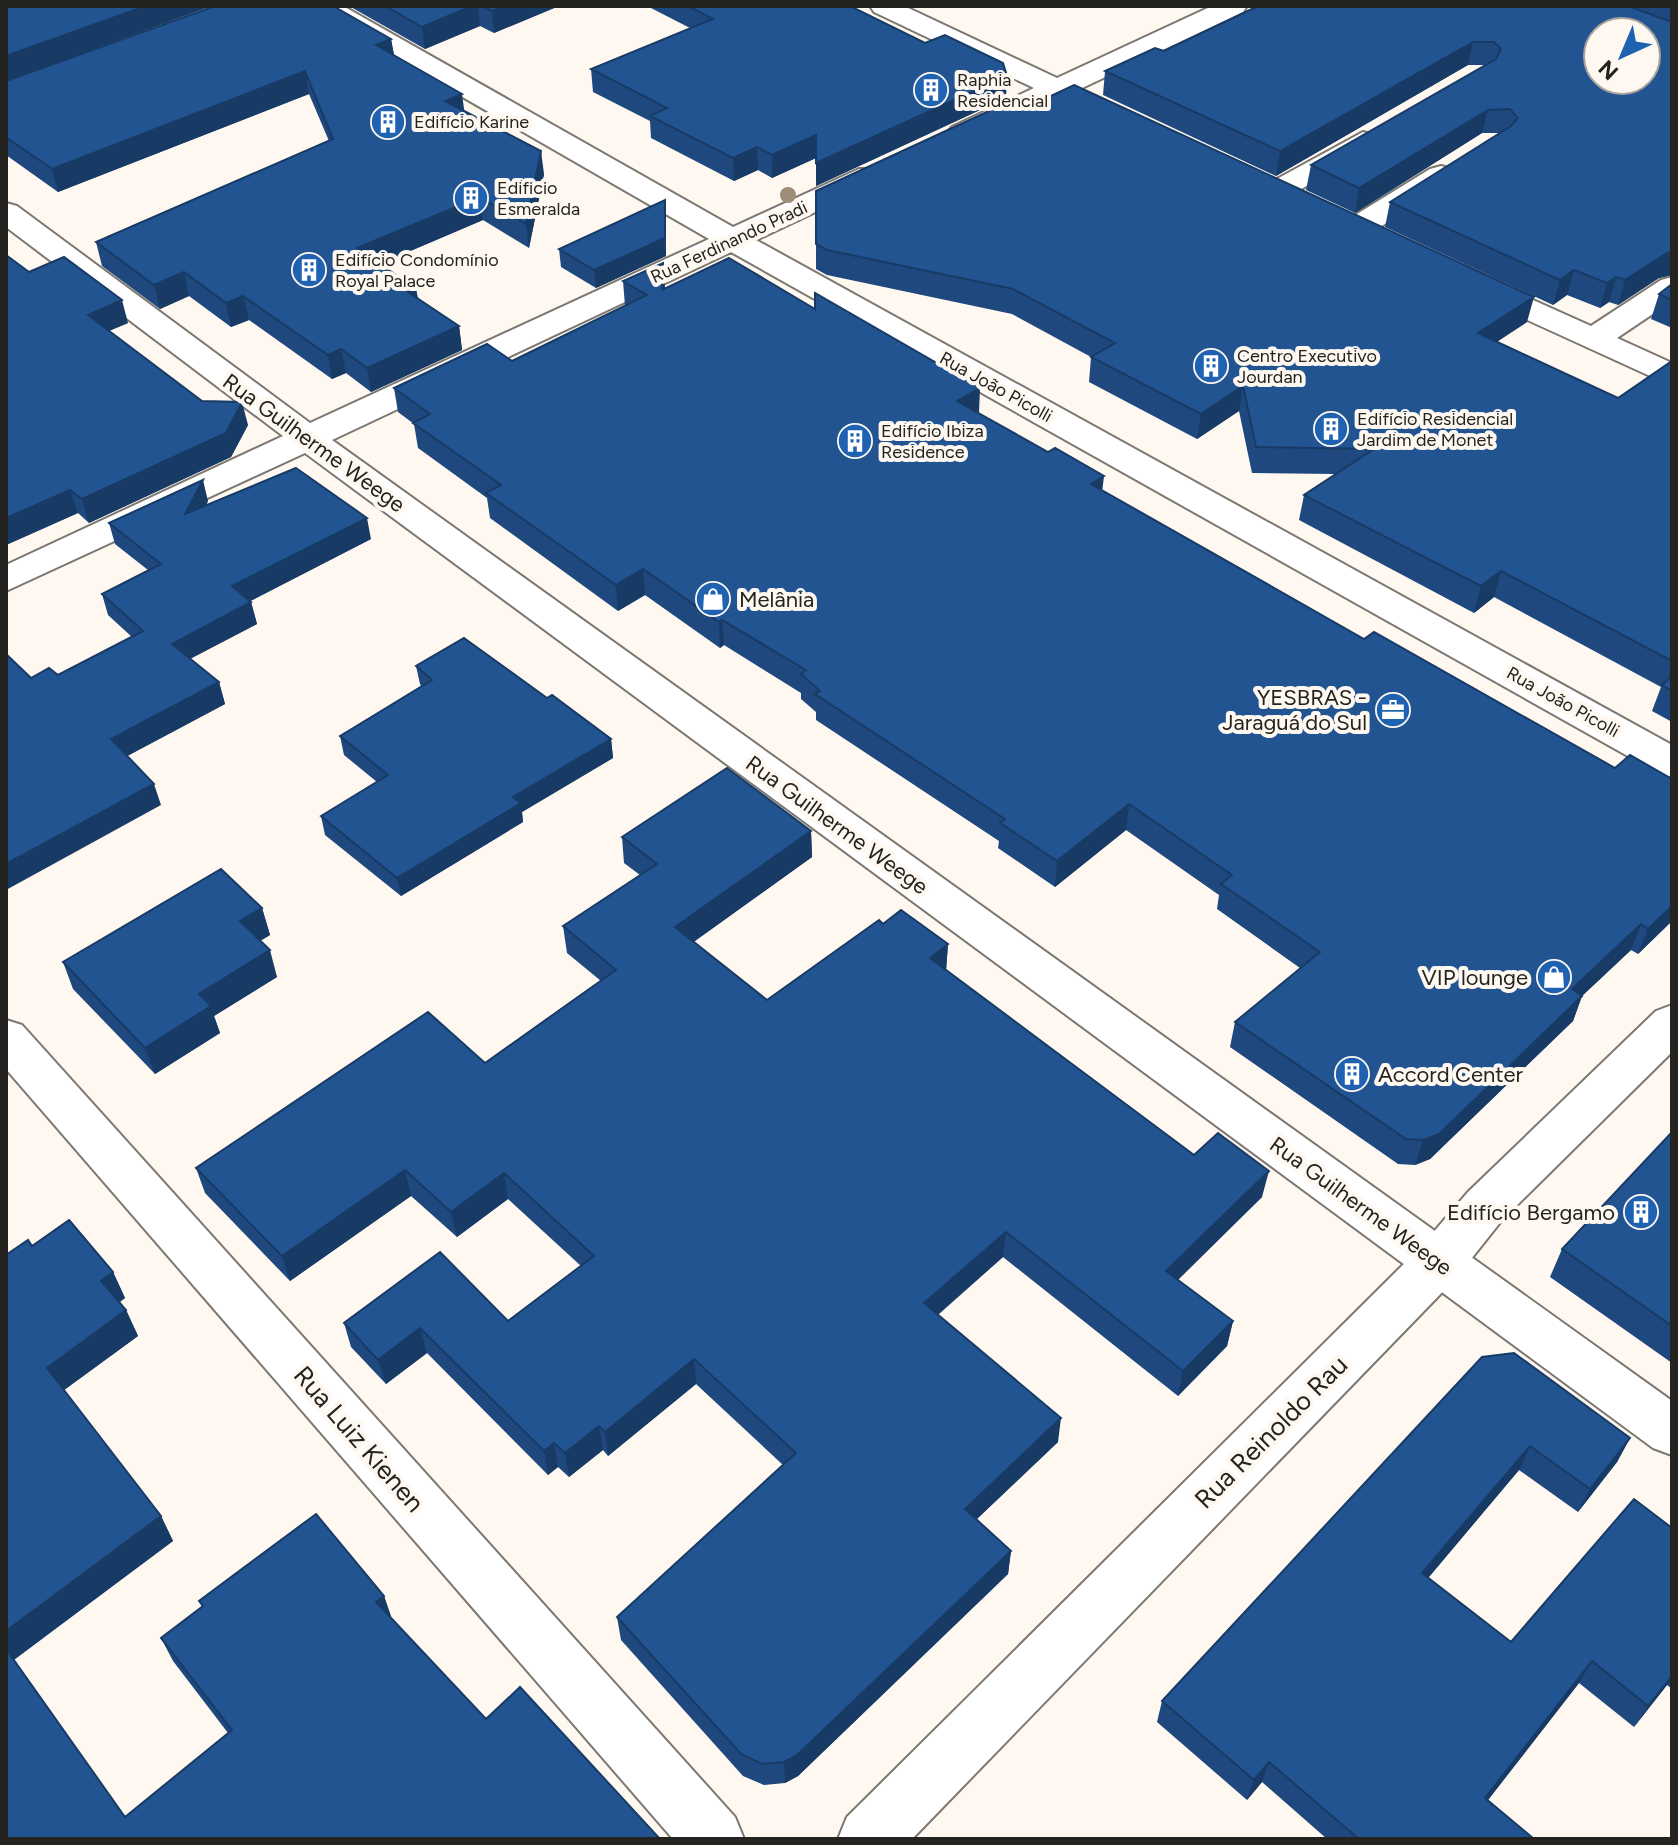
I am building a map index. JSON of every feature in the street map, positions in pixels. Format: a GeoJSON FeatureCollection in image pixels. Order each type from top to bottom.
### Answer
{"type":"FeatureCollection","features":[{"type":"Feature","properties":{"kind":"street","name":"Rua João Picolli"},"geometry":{"type":"LineString","coordinates":[[324,6],[733,239],[1672,763]]}},
{"type":"Feature","properties":{"kind":"street"},"geometry":{"type":"LineString","coordinates":[[883,6],[1107,112]]}},
{"type":"Feature","properties":{"kind":"street"},"geometry":{"type":"LineString","coordinates":[[937,145],[1234,6]]}},
{"type":"Feature","properties":{"kind":"street"},"geometry":{"type":"LineString","coordinates":[[1315,210],[1384,129]]}},
{"type":"Feature","properties":{"kind":"street"},"geometry":{"type":"LineString","coordinates":[[1315,210],[1468,158]]}},
{"type":"Feature","properties":{"kind":"street","name":"Rua Ferdinando Pradi"},"geometry":{"type":"LineString","coordinates":[[6,579],[895,164]]}},
{"type":"Feature","properties":{"kind":"street"},"geometry":{"type":"LineString","coordinates":[[1247,179],[1383,242]]}},
{"type":"Feature","properties":{"kind":"street","name":"Rua Guilherme Weege"},"geometry":{"type":"LineString","coordinates":[[6,212],[307,438],[1672,1431]]}},
{"type":"Feature","properties":{"kind":"street"},"geometry":{"type":"LineString","coordinates":[[1453,274],[1672,376]]}},
{"type":"Feature","properties":{"kind":"street"},"geometry":{"type":"LineString","coordinates":[[1594,339],[1672,287]]}},
{"type":"Feature","properties":{"kind":"street","name":"Rua Reinoldo Rau"},"geometry":{"type":"LineString","coordinates":[[869,1839],[1438,1263],[1485,1206],[1672,1023]]}},
{"type":"Feature","properties":{"kind":"street","name":"Rua Luiz Kienen"},"geometry":{"type":"LineString","coordinates":[[6,1038],[713,1839]]}},
{"type":"Feature","properties":{"kind":"building"},"geometry":{"type":"Polygon","coordinates":[[[6,6],[146,6],[6,56],[6,6]]]}},
{"type":"Feature","properties":{"kind":"building"},"geometry":{"type":"Polygon","coordinates":[[[215,6],[333,6],[391,39],[376,45],[462,94],[445,101],[541,151],[526,224],[480,197],[357,248],[416,289],[408,292],[459,326],[367,368],[341,349],[328,355],[243,296],[226,303],[184,272],[154,285],[96,242],[333,139],[305,71],[52,169],[6,137],[6,81],[215,6]]]}},
{"type":"Feature","properties":{"kind":"building"},"geometry":{"type":"Polygon","coordinates":[[[385,6],[472,6],[422,27],[385,6]]]}},
{"type":"Feature","properties":{"kind":"building"},"geometry":{"type":"Polygon","coordinates":[[[482,6],[504,6],[492,11],[482,6]]]}},
{"type":"Feature","properties":{"kind":"building"},"geometry":{"type":"Polygon","coordinates":[[[688,6],[850,6],[925,43],[945,35],[1003,63],[1007,76],[816,163],[816,135],[772,155],[757,147],[733,158],[650,116],[667,108],[591,69],[713,19],[688,6]]]}},
{"type":"Feature","properties":{"kind":"building"},"geometry":{"type":"Polygon","coordinates":[[[1258,6],[1628,6],[1656,16],[1582,16],[1582,96],[1662,96],[1662,18],[1672,22],[1672,252],[1625,280],[1616,277],[1607,283],[1574,270],[1560,280],[1390,202],[1511,126],[1518,118],[1510,109],[1488,110],[1359,188],[1311,165],[1496,59],[1501,49],[1494,42],[1473,42],[1280,151],[1105,71],[1155,48],[1164,51],[1258,6]]]}},
{"type":"Feature","properties":{"kind":"building"},"geometry":{"type":"Polygon","coordinates":[[[1074,85],[1534,297],[1478,333],[1618,398],[1672,361],[1672,661],[1501,571],[1481,586],[1304,495],[1374,449],[1256,447],[1243,386],[1201,414],[1091,357],[1115,343],[1013,289],[827,250],[816,244],[816,191],[1015,99],[1019,111],[1074,85]]]}},
{"type":"Feature","properties":{"kind":"building"},"geometry":{"type":"Polygon","coordinates":[[[665,200],[665,238],[594,270],[559,249],[665,200]]]}},
{"type":"Feature","properties":{"kind":"building"},"geometry":{"type":"Polygon","coordinates":[[[6,255],[29,272],[64,257],[122,300],[88,315],[202,401],[242,402],[226,433],[82,499],[70,490],[6,518],[6,255]]]}},
{"type":"Feature","properties":{"kind":"building"},"geometry":{"type":"Polygon","coordinates":[[[729,258],[815,309],[815,293],[980,388],[957,401],[1048,452],[1055,448],[1104,476],[1091,484],[1364,639],[1374,632],[1615,768],[1630,755],[1672,779],[1672,906],[1648,929],[1641,924],[1572,989],[1582,996],[1439,1134],[1423,1140],[1406,1139],[1235,1022],[1320,952],[1221,884],[1232,875],[1129,804],[1057,861],[1000,823],[1005,819],[815,694],[820,691],[801,674],[806,670],[722,620],[719,622],[643,569],[616,585],[486,493],[501,485],[413,423],[430,414],[394,388],[487,344],[512,361],[647,295],[623,281],[663,263],[662,290],[729,258]]]}},
{"type":"Feature","properties":{"kind":"building"},"geometry":{"type":"Polygon","coordinates":[[[1672,284],[1672,300],[1659,294],[1672,284]]]}},
{"type":"Feature","properties":{"kind":"building"},"geometry":{"type":"Polygon","coordinates":[[[296,468],[367,518],[232,586],[251,602],[172,644],[219,682],[111,739],[154,784],[6,864],[6,656],[31,678],[49,668],[58,675],[143,631],[102,594],[161,564],[109,523],[203,480],[185,514],[296,468]]]}},
{"type":"Feature","properties":{"kind":"building"},"geometry":{"type":"Polygon","coordinates":[[[464,638],[547,698],[552,695],[611,739],[513,797],[521,803],[397,878],[321,816],[388,775],[340,736],[432,680],[416,666],[464,638]]]}},
{"type":"Feature","properties":{"kind":"building"},"geometry":{"type":"Polygon","coordinates":[[[1672,676],[1672,691],[1662,685],[1672,676]]]}},
{"type":"Feature","properties":{"kind":"building"},"geometry":{"type":"Polygon","coordinates":[[[727,768],[811,831],[675,927],[767,1000],[879,920],[883,924],[901,910],[948,944],[930,958],[1194,1155],[1218,1133],[1269,1171],[1166,1271],[1233,1321],[1183,1371],[1006,1232],[924,1303],[1061,1418],[965,1509],[1011,1551],[797,1755],[784,1762],[762,1764],[741,1754],[617,1617],[796,1453],[694,1359],[605,1432],[599,1426],[565,1453],[554,1443],[544,1451],[420,1328],[378,1360],[344,1323],[440,1252],[508,1321],[594,1256],[504,1173],[451,1212],[405,1170],[282,1256],[196,1168],[428,1012],[485,1063],[616,970],[563,926],[657,864],[622,837],[727,768]]]}},
{"type":"Feature","properties":{"kind":"building"},"geometry":{"type":"Polygon","coordinates":[[[221,869],[262,908],[240,921],[270,950],[199,994],[211,1006],[145,1048],[63,962],[221,869]]]}},
{"type":"Feature","properties":{"kind":"building","name":"Edifício Bergamo"},"geometry":{"type":"Polygon","coordinates":[[[1672,1132],[1672,1326],[1562,1249],[1672,1132]]]}},
{"type":"Feature","properties":{"kind":"building"},"geometry":{"type":"Polygon","coordinates":[[[69,1220],[113,1272],[101,1281],[126,1310],[47,1368],[161,1516],[6,1631],[6,1255],[28,1240],[32,1246],[69,1220]]]}},
{"type":"Feature","properties":{"kind":"building"},"geometry":{"type":"Polygon","coordinates":[[[1514,1353],[1630,1438],[1590,1489],[1530,1446],[1422,1573],[1511,1642],[1634,1499],[1672,1528],[1672,1676],[1648,1706],[1592,1661],[1485,1798],[1534,1839],[1359,1839],[1269,1762],[1254,1780],[1162,1701],[1482,1357],[1514,1353]]]}},
{"type":"Feature","properties":{"kind":"building"},"geometry":{"type":"Polygon","coordinates":[[[316,1514],[384,1596],[376,1602],[486,1719],[520,1687],[660,1839],[6,1839],[6,1649],[125,1817],[232,1730],[161,1638],[203,1606],[199,1601],[316,1514]]]}},
{"type":"Feature","properties":{"kind":"place","name":"Raphia Residencial"},"geometry":{"type":"Point","coordinates":[931,90]}},
{"type":"Feature","properties":{"kind":"place","name":"Edifício Karine"},"geometry":{"type":"Point","coordinates":[388,122]}},
{"type":"Feature","properties":{"kind":"place","name":"Edificio Esmeralda"},"geometry":{"type":"Point","coordinates":[471,198]}},
{"type":"Feature","properties":{"kind":"place","name":"Edifício Condomínio Royal Palace"},"geometry":{"type":"Point","coordinates":[309,270]}},
{"type":"Feature","properties":{"kind":"place","name":"Centro Executivo Jourdan"},"geometry":{"type":"Point","coordinates":[1211,366]}},
{"type":"Feature","properties":{"kind":"place","name":"Edifício Residencial Jardim de Monet"},"geometry":{"type":"Point","coordinates":[1331,429]}},
{"type":"Feature","properties":{"kind":"place","name":"Edifício Ibiza Residence"},"geometry":{"type":"Point","coordinates":[855,441]}},
{"type":"Feature","properties":{"kind":"place","name":"Melânia"},"geometry":{"type":"Point","coordinates":[713,599]}},
{"type":"Feature","properties":{"kind":"place","name":"YESBRAS - Jaraguá do Sul"},"geometry":{"type":"Point","coordinates":[1393,710]}},
{"type":"Feature","properties":{"kind":"place","name":"VIP lounge"},"geometry":{"type":"Point","coordinates":[1554,977]}},
{"type":"Feature","properties":{"kind":"place","name":"Accord Center"},"geometry":{"type":"Point","coordinates":[1352,1074]}},
{"type":"Feature","properties":{"kind":"place","name":"Edifício Bergamo"},"geometry":{"type":"Point","coordinates":[1641,1212]}}]}
